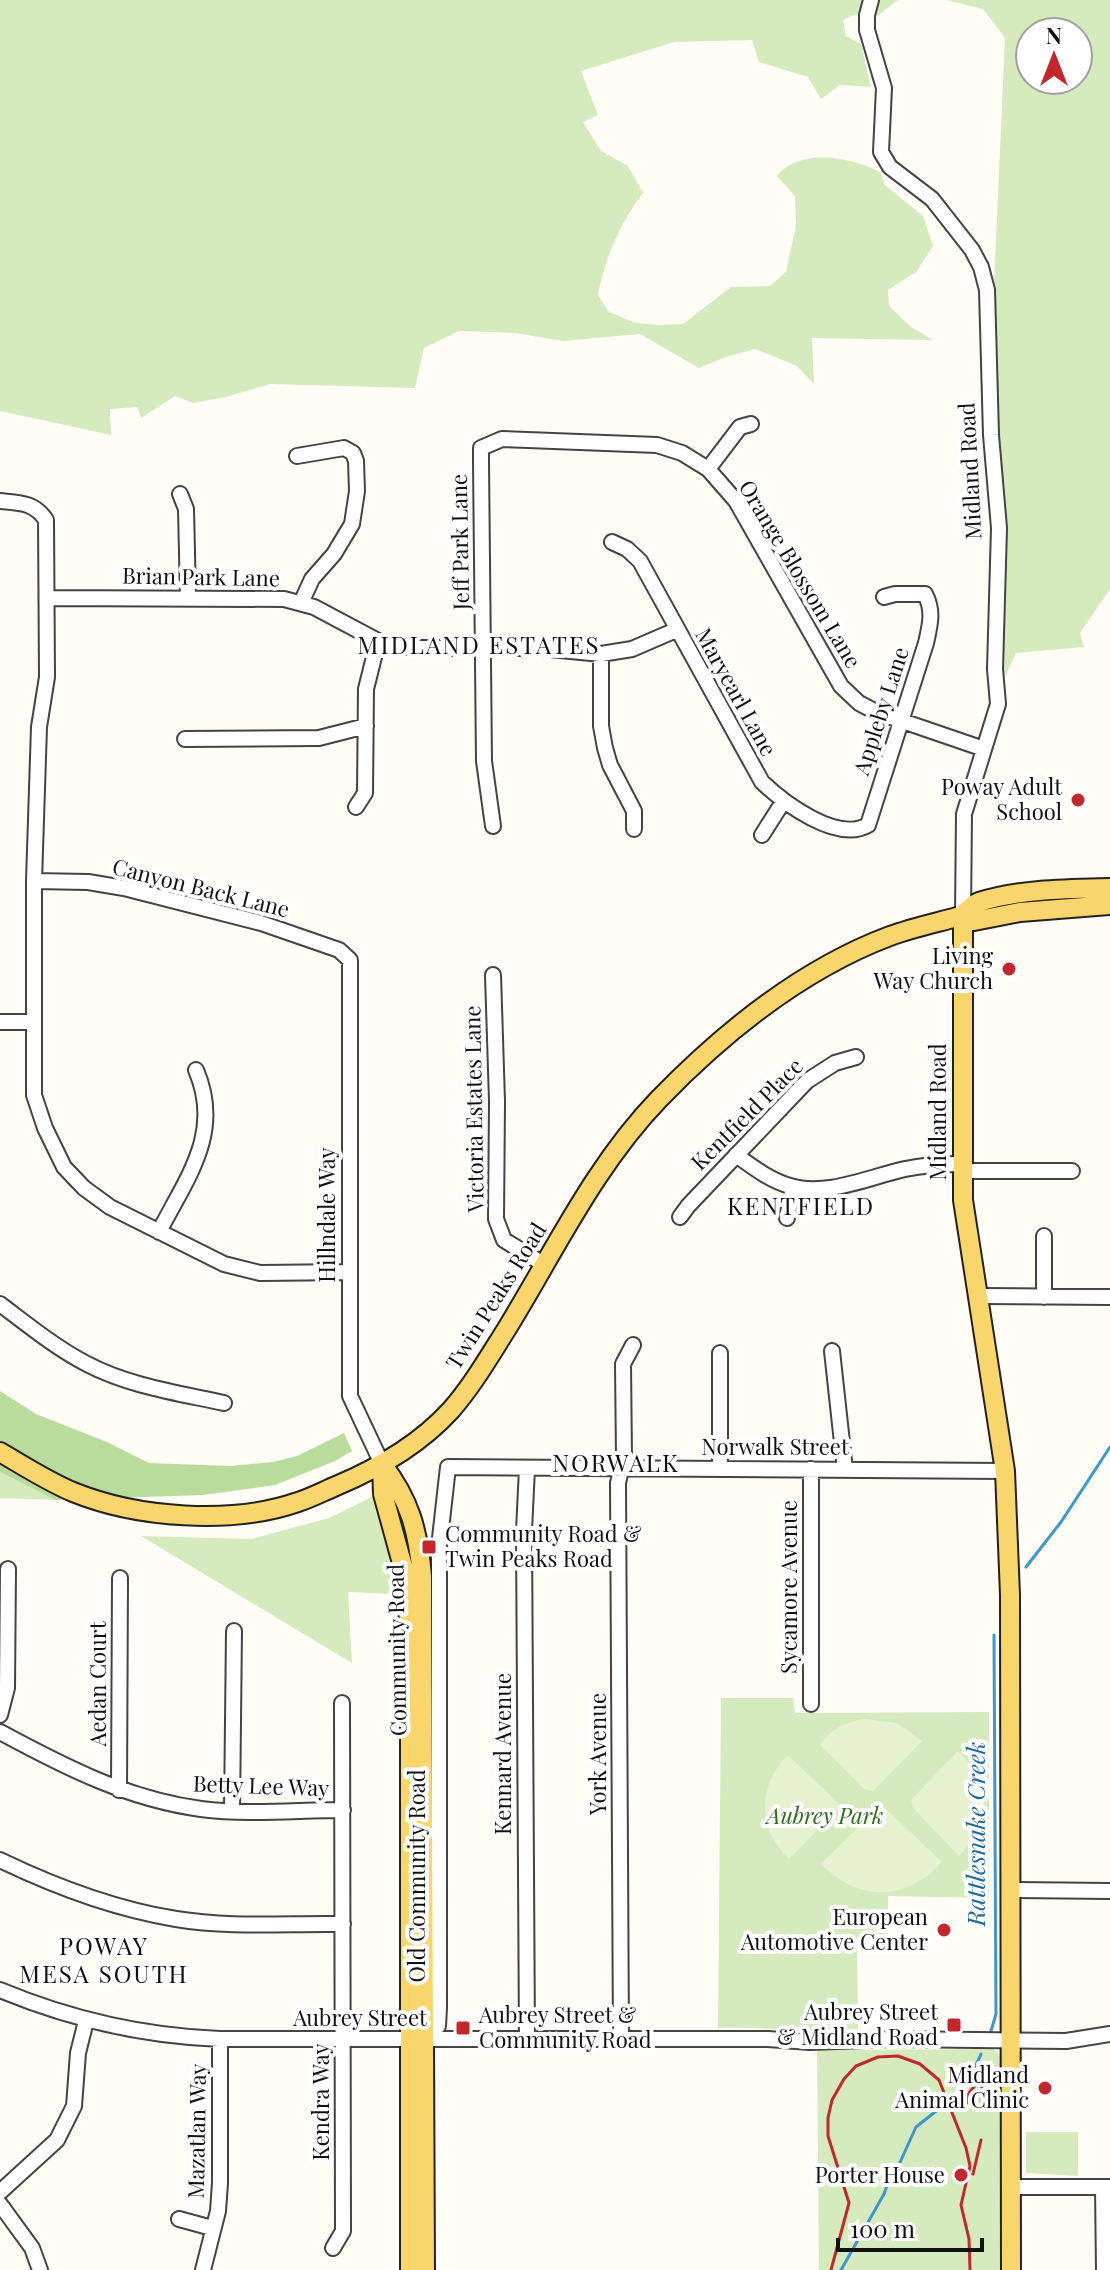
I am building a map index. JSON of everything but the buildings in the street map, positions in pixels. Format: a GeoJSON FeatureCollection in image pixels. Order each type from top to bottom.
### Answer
{"type":"FeatureCollection","features":[{"type":"Feature","properties":{"kind":"main road","name":"Twin Peaks Road"},"geometry":{"type":"LineString","coordinates":[[0,1452],[76,1493],[136,1510],[208,1516],[253,1512],[296,1503],[382,1464],[431,1429],[452,1409],[488,1359],[610,1160],[657,1101],[710,1050],[773,1001],[852,954],[888,937],[963,915],[975,903],[982,901],[1036,893],[1110,888]]}},
{"type":"Feature","properties":{"kind":"main road","name":"Twin Peaks Road"},"geometry":{"type":"LineString","coordinates":[[963,915],[974,921],[1020,912],[1110,905]]}},
{"type":"Feature","properties":{"kind":"main road","name":"Midland Road"},"geometry":{"type":"LineString","coordinates":[[963,915],[963,1206],[1005,1471],[1010,1595],[1011,2270]]}},
{"type":"Feature","properties":{"kind":"main road","name":"Community Road"},"geometry":{"type":"LineString","coordinates":[[382,1464],[383,1494],[405,1574],[410,1632],[417,2040],[425,2270]]}},
{"type":"Feature","properties":{"kind":"main road","name":"Community Road"},"geometry":{"type":"LineString","coordinates":[[410,2270],[417,2040]]}},
{"type":"Feature","properties":{"kind":"street","name":"Midland Road"},"geometry":{"type":"LineString","coordinates":[[871,0],[867,30],[884,88],[881,152],[890,167],[932,199],[972,250],[981,267],[987,290],[991,435],[999,528],[995,669],[998,704],[964,814],[963,915]]}},
{"type":"Feature","properties":{"kind":"street"},"geometry":{"type":"LineString","coordinates":[[708,469],[740,427],[751,424]]}},
{"type":"Feature","properties":{"kind":"street","name":"Orange Blossom Lane"},"geometry":{"type":"LineString","coordinates":[[481,448],[502,439],[637,442],[682,453],[708,469],[736,501],[841,686],[859,703],[984,749]]}},
{"type":"Feature","properties":{"kind":"street"},"geometry":{"type":"LineString","coordinates":[[297,456],[344,448],[353,453],[357,491],[352,524],[334,554],[312,579],[301,603]]}},
{"type":"Feature","properties":{"kind":"street","name":"Jeff Park Lane"},"geometry":{"type":"LineString","coordinates":[[481,448],[484,761],[493,826]]}},
{"type":"Feature","properties":{"kind":"street"},"geometry":{"type":"LineString","coordinates":[[180,494],[186,509],[188,597]]}},
{"type":"Feature","properties":{"kind":"street"},"geometry":{"type":"LineString","coordinates":[[0,501],[29,504],[39,509],[46,520],[47,677],[39,727],[34,881],[34,1095],[45,1128],[64,1167],[84,1188],[110,1207],[224,1264],[245,1271],[349,1272]]}},
{"type":"Feature","properties":{"kind":"street","name":"Maryearl Lane"},"geometry":{"type":"LineString","coordinates":[[612,542],[627,549],[640,561],[762,782],[783,802],[800,812],[835,827],[853,830]]}},
{"type":"Feature","properties":{"kind":"street","name":"Appleby Lane"},"geometry":{"type":"LineString","coordinates":[[853,830],[868,825],[926,643],[931,617],[930,603],[925,594],[884,597]]}},
{"type":"Feature","properties":{"kind":"street","name":"Brian Park Lane"},"geometry":{"type":"LineString","coordinates":[[47,598],[284,599],[301,603],[378,641],[414,648],[540,648],[601,654],[632,649],[676,630]]}},
{"type":"Feature","properties":{"kind":"street"},"geometry":{"type":"LineString","coordinates":[[356,807],[365,793],[366,689],[378,641]]}},
{"type":"Feature","properties":{"kind":"street"},"geometry":{"type":"LineString","coordinates":[[601,654],[601,726],[605,748],[610,765],[634,811],[634,829]]}},
{"type":"Feature","properties":{"kind":"street"},"geometry":{"type":"LineString","coordinates":[[185,739],[319,738],[366,726]]}},
{"type":"Feature","properties":{"kind":"street"},"geometry":{"type":"LineString","coordinates":[[762,835],[783,802]]}},
{"type":"Feature","properties":{"kind":"street","name":"Canyon Back Lane"},"geometry":{"type":"LineString","coordinates":[[34,881],[88,882],[154,896],[261,923],[339,950],[350,960]]}},
{"type":"Feature","properties":{"kind":"street","name":"Hillndale Way"},"geometry":{"type":"LineString","coordinates":[[350,960],[350,1396],[382,1464]]}},
{"type":"Feature","properties":{"kind":"street","name":"Victoria Estates Lane"},"geometry":{"type":"LineString","coordinates":[[493,975],[497,1101],[496,1219],[504,1240],[545,1265]]}},
{"type":"Feature","properties":{"kind":"street"},"geometry":{"type":"LineString","coordinates":[[0,1022],[34,1022]]}},
{"type":"Feature","properties":{"kind":"street","name":"Kentfield Place"},"geometry":{"type":"LineString","coordinates":[[680,1217],[807,1081],[835,1063],[856,1057]]}},
{"type":"Feature","properties":{"kind":"street"},"geometry":{"type":"LineString","coordinates":[[159,1232],[201,1149],[206,1121],[205,1092],[196,1070]]}},
{"type":"Feature","properties":{"kind":"street"},"geometry":{"type":"LineString","coordinates":[[736,1155],[760,1173],[793,1187],[838,1186],[921,1166],[1072,1171]]}},
{"type":"Feature","properties":{"kind":"street"},"geometry":{"type":"LineString","coordinates":[[787,1218],[793,1187]]}},
{"type":"Feature","properties":{"kind":"street"},"geometry":{"type":"LineString","coordinates":[[1044,1236],[1044,1297]]}},
{"type":"Feature","properties":{"kind":"street"},"geometry":{"type":"LineString","coordinates":[[978,1296],[1110,1297]]}},
{"type":"Feature","properties":{"kind":"street"},"geometry":{"type":"LineString","coordinates":[[0,1304],[57,1347],[89,1365],[153,1387],[224,1403]]}},
{"type":"Feature","properties":{"kind":"street","name":"York Avenue"},"geometry":{"type":"LineString","coordinates":[[621,2040],[618,1515],[620,1468],[624,1457],[623,1364],[633,1345]]}},
{"type":"Feature","properties":{"kind":"street"},"geometry":{"type":"LineString","coordinates":[[832,1351],[845,1470]]}},
{"type":"Feature","properties":{"kind":"street"},"geometry":{"type":"LineString","coordinates":[[720,1353],[720,1469]]}},
{"type":"Feature","properties":{"kind":"street","name":"Norwalk Street"},"geometry":{"type":"LineString","coordinates":[[448,1467],[1005,1471]]}},
{"type":"Feature","properties":{"kind":"street","name":"Old Community Road"},"geometry":{"type":"LineString","coordinates":[[417,2040],[438,2026],[439,2008],[439,1547],[448,1467]]}},
{"type":"Feature","properties":{"kind":"street","name":"Kennard Avenue"},"geometry":{"type":"LineString","coordinates":[[527,1468],[524,1531],[527,2041]]}},
{"type":"Feature","properties":{"kind":"street","name":"Sycamore Avenue"},"geometry":{"type":"LineString","coordinates":[[811,1469],[811,1704]]}},
{"type":"Feature","properties":{"kind":"street"},"geometry":{"type":"LineString","coordinates":[[0,1715],[7,1688],[8,1569]]}},
{"type":"Feature","properties":{"kind":"street","name":"Aedan Court"},"geometry":{"type":"LineString","coordinates":[[119,1790],[120,1578]]}},
{"type":"Feature","properties":{"kind":"street"},"geometry":{"type":"LineString","coordinates":[[232,1811],[234,1631]]}},
{"type":"Feature","properties":{"kind":"street","name":"Kendra Way"},"geometry":{"type":"LineString","coordinates":[[333,2248],[343,2231],[342,1703]]}},
{"type":"Feature","properties":{"kind":"street","name":"Betty Lee Way"},"geometry":{"type":"LineString","coordinates":[[0,1732],[66,1768],[152,1800],[232,1811],[343,1810]]}},
{"type":"Feature","properties":{"kind":"street"},"geometry":{"type":"LineString","coordinates":[[0,1860],[39,1879],[93,1899],[177,1919],[222,1923],[343,1924]]}},
{"type":"Feature","properties":{"kind":"street"},"geometry":{"type":"LineString","coordinates":[[1011,1890],[1110,1891]]}},
{"type":"Feature","properties":{"kind":"street","name":"Aubrey Street"},"geometry":{"type":"LineString","coordinates":[[0,1990],[86,2021],[181,2038],[1066,2041],[1110,2034]]}},
{"type":"Feature","properties":{"kind":"street"},"geometry":{"type":"LineString","coordinates":[[0,2192],[62,2132],[74,2106],[78,2053],[86,2021]]}},
{"type":"Feature","properties":{"kind":"street","name":"Mazatlan Way"},"geometry":{"type":"LineString","coordinates":[[203,2270],[218,2211],[220,2039]]}},
{"type":"Feature","properties":{"kind":"street"},"geometry":{"type":"LineString","coordinates":[[1011,2187],[1106,2187],[1104,2270]]}},
{"type":"Feature","properties":{"kind":"street"},"geometry":{"type":"LineString","coordinates":[[0,2204],[32,2248],[40,2270]]}},
{"type":"Feature","properties":{"kind":"street"},"geometry":{"type":"LineString","coordinates":[[179,2219],[212,2228]]}},
{"type":"Feature","properties":{"kind":"green space"},"geometry":{"type":"Polygon","coordinates":[[[0,0],[898,0],[875,18],[857,14],[843,20],[846,36],[861,44],[871,87],[840,85],[821,99],[808,77],[759,62],[752,40],[674,42],[581,71],[598,115],[583,122],[601,151],[628,166],[643,193],[614,241],[598,295],[609,312],[636,323],[683,324],[731,287],[770,286],[786,272],[796,226],[795,196],[777,176],[799,161],[842,159],[881,173],[885,185],[923,216],[933,246],[916,272],[888,290],[889,306],[911,327],[933,340],[812,338],[814,384],[797,366],[755,349],[699,368],[640,334],[563,341],[515,333],[459,331],[424,348],[415,388],[270,384],[193,403],[175,396],[141,418],[137,407],[110,409],[111,435],[0,411],[0,0]]]}},
{"type":"Feature","properties":{"kind":"green space"},"geometry":{"type":"Polygon","coordinates":[[[946,0],[1110,0],[1110,589],[1080,633],[1084,647],[1016,653],[1000,688],[993,306],[1005,38],[983,9],[946,0]]]}},
{"type":"Feature","properties":{"kind":"green space"},"geometry":{"type":"Polygon","coordinates":[[[0,1391],[36,1414],[107,1442],[149,1463],[231,1466],[273,1462],[297,1456],[344,1433],[352,1451],[275,1485],[203,1495],[55,1500],[0,1472],[0,1391]]]}},
{"type":"Feature","properties":{"kind":"green space"},"geometry":{"type":"Polygon","coordinates":[[[0,1472],[55,1500],[0,1498],[0,1472]]]}},
{"type":"Feature","properties":{"kind":"green space"},"geometry":{"type":"Polygon","coordinates":[[[372,1497],[389,1557],[393,1594],[348,1592],[352,1663],[141,1536],[251,1539],[329,1518],[372,1497]]]}},
{"type":"Feature","properties":{"kind":"green space","name":"Aubrey Park"},"geometry":{"type":"Polygon","coordinates":[[[721,1698],[793,1698],[795,1713],[989,1712],[989,1898],[888,1896],[888,1937],[857,1938],[858,2031],[718,2028],[721,1698]]]}},
{"type":"Feature","properties":{"kind":"green space"},"geometry":{"type":"Polygon","coordinates":[[[865,1719],[897,1723],[922,1741],[873,1791],[864,1789],[820,1745],[840,1727],[865,1719]]]}},
{"type":"Feature","properties":{"kind":"green space"},"geometry":{"type":"Polygon","coordinates":[[[958,1751],[977,1777],[984,1803],[978,1830],[959,1856],[913,1808],[911,1800],[958,1751]]]}},
{"type":"Feature","properties":{"kind":"green space"},"geometry":{"type":"Polygon","coordinates":[[[788,1755],[837,1802],[839,1808],[789,1859],[771,1834],[765,1807],[771,1780],[788,1755]]]}},
{"type":"Feature","properties":{"kind":"green space"},"geometry":{"type":"Polygon","coordinates":[[[879,1807],[884,1807],[942,1862],[913,1885],[898,1890],[866,1891],[836,1876],[821,1864],[879,1807]]]}},
{"type":"Feature","properties":{"kind":"green space"},"geometry":{"type":"Polygon","coordinates":[[[993,2049],[1002,2056],[1004,2270],[819,2270],[817,2050],[993,2049]]]}},
{"type":"Feature","properties":{"kind":"green space"},"geometry":{"type":"Polygon","coordinates":[[[1026,2132],[1078,2132],[1078,2176],[1026,2173],[1026,2132]]]}},
{"type":"Feature","properties":{"kind":"waterway","name":"Rattlesnake Creek"},"geometry":{"type":"LineString","coordinates":[[1026,1567],[1061,1522],[1110,1447]]}},
{"type":"Feature","properties":{"kind":"waterway","name":"Rattlesnake Creek"},"geometry":{"type":"LineString","coordinates":[[991,2031],[996,2014],[994,1635]]}},
{"type":"Feature","properties":{"kind":"waterway","name":"Rattlesnake Creek"},"geometry":{"type":"LineString","coordinates":[[841,2270],[884,2194],[916,2127],[959,2093],[981,2054]]}},
{"type":"Feature","properties":{"kind":"railway"},"geometry":{"type":"LineString","coordinates":[[831,2270],[849,2203],[828,2136],[832,2100],[856,2066],[878,2057],[898,2056],[920,2064],[939,2080],[966,2148],[970,2166],[961,2205],[969,2239],[970,2270]]}},
{"type":"Feature","properties":{"kind":"railway"},"geometry":{"type":"LineString","coordinates":[[966,2106],[969,2093],[977,2083]]}},
{"type":"Feature","properties":{"kind":"railway"},"geometry":{"type":"LineString","coordinates":[[981,2106],[982,2086]]}},
{"type":"Feature","properties":{"kind":"railway"},"geometry":{"type":"LineString","coordinates":[[973,2174],[981,2140]]}},
{"type":"Feature","properties":{"kind":"place","name":"Poway Adult School"},"geometry":{"type":"Point","coordinates":[1078,800]}},
{"type":"Feature","properties":{"kind":"place","name":"Living Way Church"},"geometry":{"type":"Point","coordinates":[1009,969]}},
{"type":"Feature","properties":{"kind":"place","name":"Community Road & Twin Peaks Road"},"geometry":{"type":"Point","coordinates":[429,1547]}},
{"type":"Feature","properties":{"kind":"place","name":"European Automotive Center"},"geometry":{"type":"Point","coordinates":[944,1930]}},
{"type":"Feature","properties":{"kind":"place","name":"Aubrey Street & Midland Road"},"geometry":{"type":"Point","coordinates":[954,2025]}},
{"type":"Feature","properties":{"kind":"place","name":"Aubrey Street & Community Road"},"geometry":{"type":"Point","coordinates":[463,2028]}},
{"type":"Feature","properties":{"kind":"place","name":"Midland Animal Clinic"},"geometry":{"type":"Point","coordinates":[1045,2088]}},
{"type":"Feature","properties":{"kind":"place","name":"Porter House"},"geometry":{"type":"Point","coordinates":[961,2175]}},
{"type":"Feature","properties":{"kind":"district","name":"MIDLAND ESTATES"},"geometry":{"type":"Point","coordinates":[479,646]}},
{"type":"Feature","properties":{"kind":"district","name":"KENTFIELD"},"geometry":{"type":"Point","coordinates":[801,1207]}},
{"type":"Feature","properties":{"kind":"district","name":"NORWALK"},"geometry":{"type":"Point","coordinates":[616,1464]}},
{"type":"Feature","properties":{"kind":"district","name":"POWAY MESA SOUTH"},"geometry":{"type":"Point","coordinates":[104,1961]}}]}
